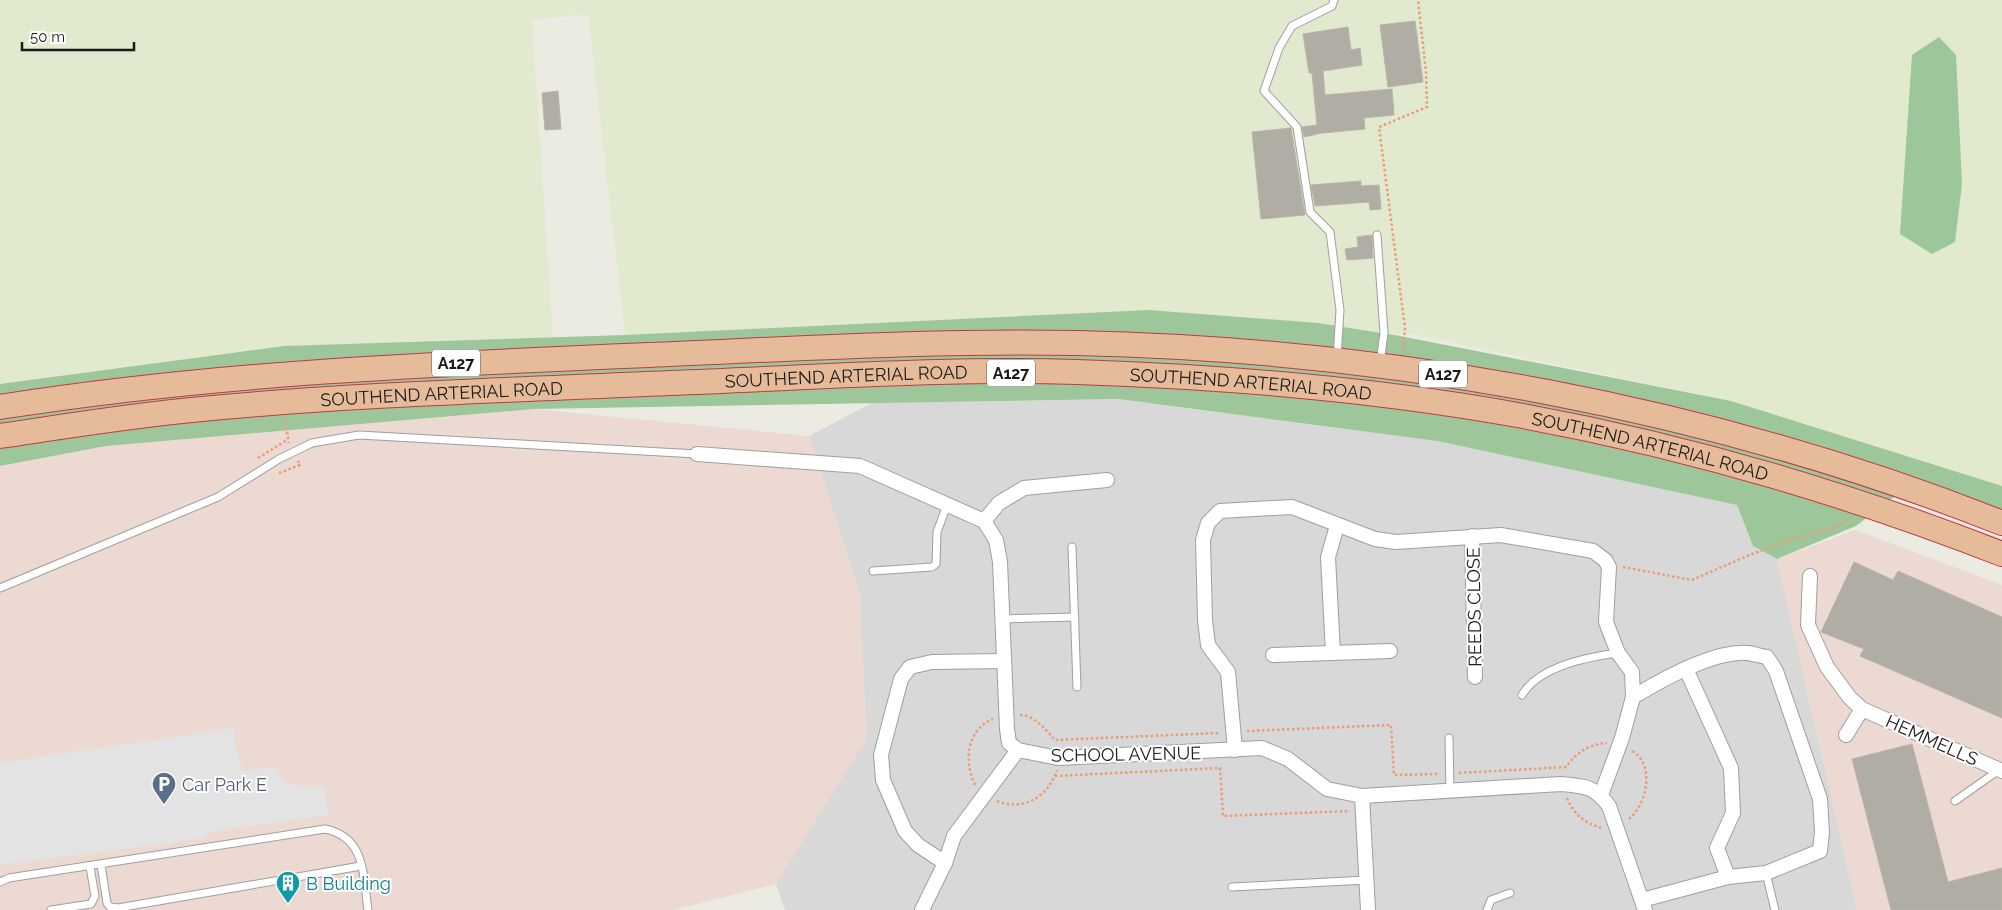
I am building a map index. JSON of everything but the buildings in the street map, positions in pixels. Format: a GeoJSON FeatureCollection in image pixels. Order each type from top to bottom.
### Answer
{"type":"FeatureCollection","features":[{"type":"Feature","properties":{"kind":"highway","name":"SOUTHEND ARTERIAL ROAD"},"geometry":{"type":"LineString","coordinates":[[0,406],[98,392],[300,372],[509,360],[913,344],[1077,343],[1226,350],[1380,365],[1536,389],[1737,436],[1852,470],[1956,505],[2002,523]]}},
{"type":"Feature","properties":{"kind":"highway","name":"SOUTHEND ARTERIAL ROAD"},"geometry":{"type":"LineString","coordinates":[[0,436],[197,409],[305,400],[504,390],[927,373],[1073,372],[1226,379],[1378,393],[1526,416],[1632,439],[1738,466],[1841,497],[1943,531],[2002,554]]}},
{"type":"Feature","properties":{"kind":"street"},"geometry":{"type":"LineString","coordinates":[[697,454],[860,466],[984,521],[996,540],[1000,562],[1006,714],[1010,743],[1018,750],[954,836],[945,863],[922,910]]}},
{"type":"Feature","properties":{"kind":"street"},"geometry":{"type":"LineString","coordinates":[[984,521],[999,503],[1024,488],[1107,480]]}},
{"type":"Feature","properties":{"kind":"street"},"geometry":{"type":"LineString","coordinates":[[1235,750],[1228,672],[1208,645],[1203,540],[1208,524],[1220,511],[1276,507],[1292,508],[1375,540],[1396,542],[1501,535],[1582,548],[1593,551],[1606,560],[1609,567],[1606,622],[1618,653],[1632,672],[1633,697],[1619,746],[1601,795],[1609,806],[1643,905],[1728,877],[1766,873],[1820,851],[1822,832],[1820,799],[1776,670],[1767,657],[1746,653],[1717,658],[1686,668],[1633,697]]}},
{"type":"Feature","properties":{"kind":"street"},"geometry":{"type":"LineString","coordinates":[[1333,653],[1328,557],[1337,526]]}},
{"type":"Feature","properties":{"kind":"street","name":"REEDS CLOSE"},"geometry":{"type":"LineString","coordinates":[[1472,536],[1475,677]]}},
{"type":"Feature","properties":{"kind":"street","name":"HEMMELLS"},"geometry":{"type":"LineString","coordinates":[[1810,576],[1808,625],[1827,667],[1850,698],[1862,709],[2001,770]]}},
{"type":"Feature","properties":{"kind":"street"},"geometry":{"type":"LineString","coordinates":[[1273,654],[1390,651]]}},
{"type":"Feature","properties":{"kind":"street"},"geometry":{"type":"LineString","coordinates":[[945,863],[918,845],[904,831],[883,780],[881,755],[901,679],[910,666],[932,662],[1003,660]]}},
{"type":"Feature","properties":{"kind":"street"},"geometry":{"type":"LineString","coordinates":[[1686,668],[1731,768],[1733,813],[1717,848],[1728,877]]}},
{"type":"Feature","properties":{"kind":"street"},"geometry":{"type":"LineString","coordinates":[[1846,735],[1862,709]]}},
{"type":"Feature","properties":{"kind":"street","name":"SCHOOL AVENUE"},"geometry":{"type":"LineString","coordinates":[[1018,750],[1058,758],[1262,748],[1288,759],[1327,789],[1362,796],[1565,785],[1584,786],[1601,795]]}},
{"type":"Feature","properties":{"kind":"street"},"geometry":{"type":"LineString","coordinates":[[1362,796],[1368,910]]}},
{"type":"Feature","properties":{"kind":"lane"},"geometry":{"type":"LineString","coordinates":[[1334,0],[1332,6],[1292,26],[1279,48],[1264,91],[1297,128],[1310,212],[1330,232],[1340,310],[1337,361]]}},
{"type":"Feature","properties":{"kind":"lane"},"geometry":{"type":"LineString","coordinates":[[1377,235],[1384,333],[1380,365]]}},
{"type":"Feature","properties":{"kind":"lane"},"geometry":{"type":"LineString","coordinates":[[0,588],[218,497],[279,459],[312,443],[359,435],[697,454]]}},
{"type":"Feature","properties":{"kind":"lane"},"geometry":{"type":"LineString","coordinates":[[873,571],[932,567],[936,564],[937,532],[947,505]]}},
{"type":"Feature","properties":{"kind":"lane"},"geometry":{"type":"LineString","coordinates":[[1072,547],[1077,687]]}},
{"type":"Feature","properties":{"kind":"lane"},"geometry":{"type":"LineString","coordinates":[[1001,619],[1075,617]]}},
{"type":"Feature","properties":{"kind":"lane"},"geometry":{"type":"LineString","coordinates":[[1522,695],[1526,686],[1562,666],[1587,657],[1618,653]]}},
{"type":"Feature","properties":{"kind":"lane"},"geometry":{"type":"LineString","coordinates":[[1450,738],[1450,791]]}},
{"type":"Feature","properties":{"kind":"lane"},"geometry":{"type":"LineString","coordinates":[[1955,801],[2001,770]]}},
{"type":"Feature","properties":{"kind":"lane"},"geometry":{"type":"LineString","coordinates":[[0,882],[9,878],[90,867],[324,829],[338,832],[352,843],[359,853],[368,910]]}},
{"type":"Feature","properties":{"kind":"lane"},"geometry":{"type":"LineString","coordinates":[[102,865],[107,903],[110,907],[118,908],[361,866]]}},
{"type":"Feature","properties":{"kind":"lane"},"geometry":{"type":"LineString","coordinates":[[51,910],[91,904],[95,896],[90,867]]}},
{"type":"Feature","properties":{"kind":"lane"},"geometry":{"type":"LineString","coordinates":[[1766,873],[1775,910]]}},
{"type":"Feature","properties":{"kind":"lane"},"geometry":{"type":"LineString","coordinates":[[1232,887],[1367,880]]}},
{"type":"Feature","properties":{"kind":"lane"},"geometry":{"type":"LineString","coordinates":[[1487,910],[1491,900],[1510,894]]}},
{"type":"Feature","properties":{"kind":"path"},"geometry":{"type":"LineString","coordinates":[[1403,357],[1404,328],[1380,127],[1427,107],[1426,72],[1418,0]]}},
{"type":"Feature","properties":{"kind":"path"},"geometry":{"type":"LineString","coordinates":[[251,463],[287,440],[285,415]]}},
{"type":"Feature","properties":{"kind":"path"},"geometry":{"type":"LineString","coordinates":[[1609,567],[1627,567],[1692,580],[1786,541],[1836,527],[1853,516]]}},
{"type":"Feature","properties":{"kind":"path"},"geometry":{"type":"LineString","coordinates":[[1006,714],[1027,715],[1055,740],[1058,758],[1055,776],[1050,787],[1029,803],[1003,803],[985,795],[977,788],[971,777],[967,763],[975,733],[982,726],[1006,714]]}},
{"type":"Feature","properties":{"kind":"path"},"geometry":{"type":"LineString","coordinates":[[1055,740],[1392,726],[1394,775],[1566,767],[1575,756],[1597,743],[1608,743],[1634,752],[1641,761],[1646,783],[1641,804],[1630,818],[1617,827],[1603,828],[1581,819],[1568,801],[1565,785]]}},
{"type":"Feature","properties":{"kind":"path"},"geometry":{"type":"LineString","coordinates":[[1055,776],[1220,768],[1223,816],[1362,811]]}},
{"type":"Feature","properties":{"kind":"shaded area"},"geometry":{"type":"Polygon","coordinates":[[[1119,399],[1437,441],[1738,505],[1753,546],[1777,559],[1857,910],[785,910],[776,884],[866,733],[860,594],[809,436],[872,403],[1119,399]]]}},
{"type":"Feature","properties":{"kind":"shaded area"},"geometry":{"type":"Polygon","coordinates":[[[534,409],[809,436],[860,594],[866,740],[776,884],[673,910],[0,910],[0,466],[106,446],[534,409]]]}},
{"type":"Feature","properties":{"kind":"shaded area"},"geometry":{"type":"Polygon","coordinates":[[[1855,530],[2002,585],[2002,910],[1857,910],[1777,559],[1855,530]]]}},
{"type":"Feature","properties":{"kind":"shaded area","name":"Car Park E"},"geometry":{"type":"Polygon","coordinates":[[[234,728],[237,753],[244,771],[275,766],[287,783],[303,787],[324,787],[329,815],[205,833],[207,838],[0,865],[0,763],[234,728]]]}},
{"type":"Feature","properties":{"kind":"green space"},"geometry":{"type":"Polygon","coordinates":[[[0,0],[2002,0],[2002,486],[1731,401],[1406,333],[1400,332],[1400,336],[1318,323],[1149,310],[625,335],[588,14],[532,20],[553,337],[284,346],[0,384],[0,0]]]}},
{"type":"Feature","properties":{"kind":"green space"},"geometry":{"type":"Polygon","coordinates":[[[1939,37],[1956,55],[1962,184],[1955,242],[1932,254],[1900,234],[1912,55],[1939,37]]]}},
{"type":"Feature","properties":{"kind":"green space"},"geometry":{"type":"Polygon","coordinates":[[[1149,310],[1318,323],[1400,336],[1731,401],[2002,486],[2002,515],[1915,481],[1856,526],[1777,559],[1753,546],[1737,505],[1437,441],[1119,399],[534,409],[106,446],[0,466],[0,384],[284,346],[625,335],[1149,310]]]}},
{"type":"Feature","properties":{"kind":"place","name":"Car Park E"},"geometry":{"type":"Point","coordinates":[164,805]}},
{"type":"Feature","properties":{"kind":"place","name":"B Building"},"geometry":{"type":"Point","coordinates":[288,904]}}]}
